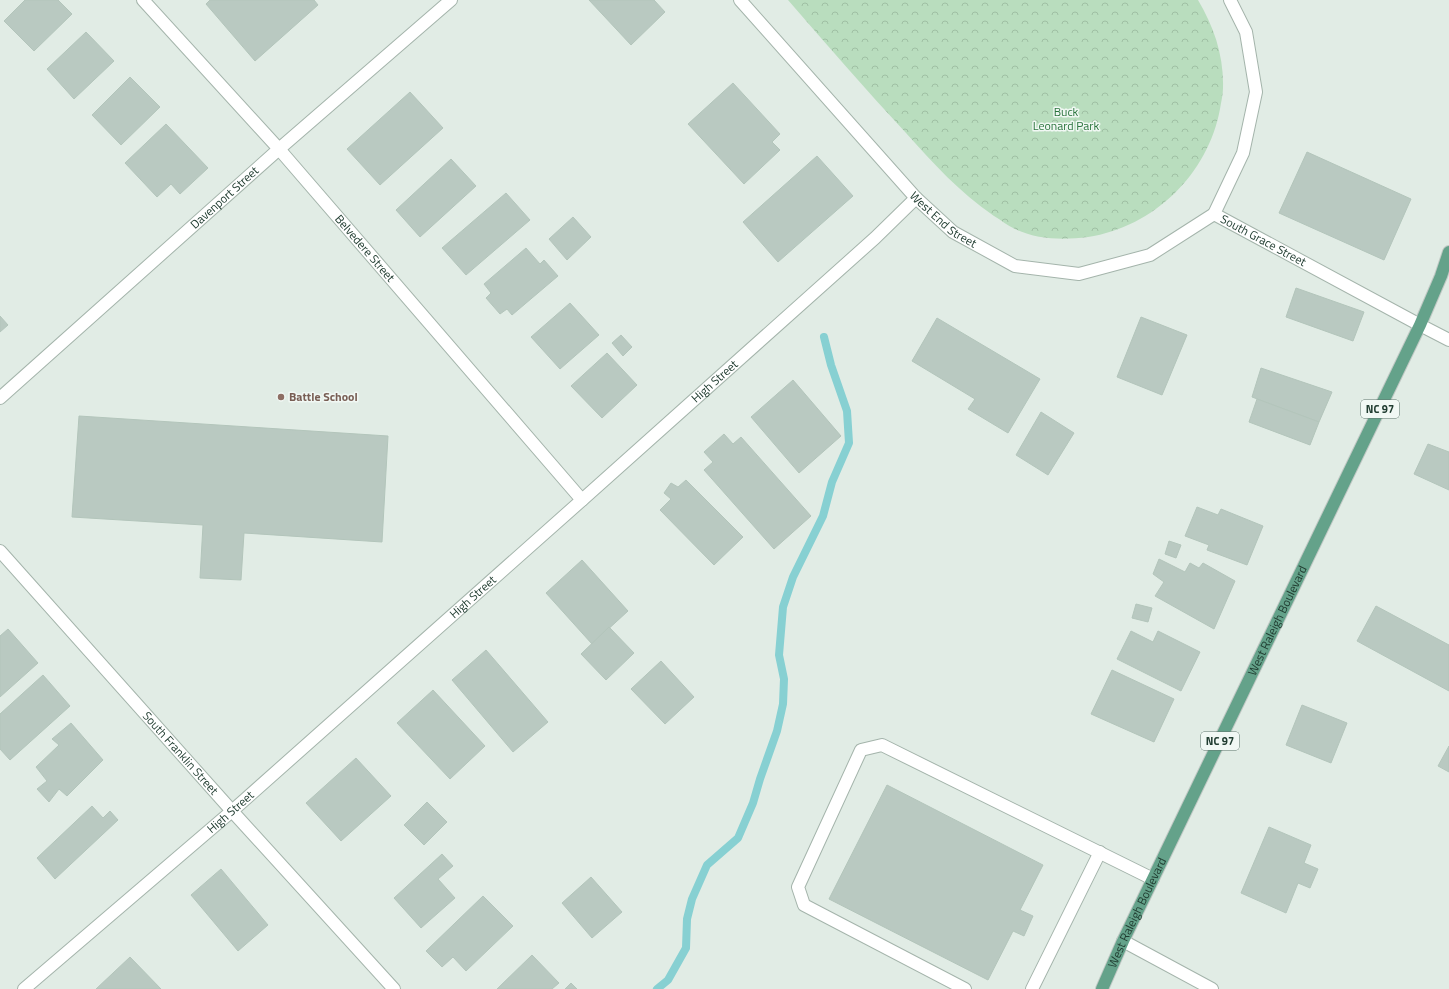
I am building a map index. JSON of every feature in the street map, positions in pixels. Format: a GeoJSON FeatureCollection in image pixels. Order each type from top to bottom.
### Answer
{"type":"FeatureCollection","features":[{"type":"Feature","properties":{"kind":"main road","name":"West Raleigh Boulevard"},"geometry":{"type":"LineString","coordinates":[[1102,989],[1153,878],[1420,325],[1441,276],[1449,252]]}},
{"type":"Feature","properties":{"kind":"street","name":"Belvedere Street"},"geometry":{"type":"LineString","coordinates":[[143,0],[279,149],[582,500]]}},
{"type":"Feature","properties":{"kind":"street","name":"Davenport Street"},"geometry":{"type":"LineString","coordinates":[[0,398],[279,149],[451,0]]}},
{"type":"Feature","properties":{"kind":"street","name":"West End Street"},"geometry":{"type":"LineString","coordinates":[[740,0],[916,198],[953,232],[1015,266],[1079,274],[1150,255],[1214,214]]}},
{"type":"Feature","properties":{"kind":"street","name":"South Grace Street"},"geometry":{"type":"LineString","coordinates":[[1230,0],[1246,32],[1256,92],[1243,153],[1214,214],[1449,340]]}},
{"type":"Feature","properties":{"kind":"street","name":"High Street"},"geometry":{"type":"LineString","coordinates":[[24,989],[232,811],[875,238],[916,198]]}},
{"type":"Feature","properties":{"kind":"street","name":"South Franklin Street"},"geometry":{"type":"LineString","coordinates":[[0,551],[232,811],[394,989]]}},
{"type":"Feature","properties":{"kind":"street"},"geometry":{"type":"LineString","coordinates":[[965,989],[804,905],[798,887],[861,750],[882,745],[1153,878]]}},
{"type":"Feature","properties":{"kind":"street"},"geometry":{"type":"LineString","coordinates":[[1032,989],[1100,852]]}},
{"type":"Feature","properties":{"kind":"street"},"geometry":{"type":"LineString","coordinates":[[1123,941],[1212,989]]}},
{"type":"Feature","properties":{"kind":"green space","name":"Buck Leonard Park"},"geometry":{"type":"Polygon","coordinates":[[[788,0],[1198,0],[1213,31],[1222,65],[1223,93],[1214,133],[1204,155],[1174,194],[1156,209],[1135,222],[1112,231],[1079,238],[1060,239],[1024,233],[1010,226],[981,207],[947,177],[876,100],[788,0]]]}},
{"type":"Feature","properties":{"kind":"building"},"geometry":{"type":"Polygon","coordinates":[[[25,0],[58,0],[72,14],[34,51],[4,21],[25,0]]]}},
{"type":"Feature","properties":{"kind":"building"},"geometry":{"type":"Polygon","coordinates":[[[210,0],[314,0],[318,5],[255,61],[206,4],[210,0]]]}},
{"type":"Feature","properties":{"kind":"building"},"geometry":{"type":"Polygon","coordinates":[[[589,0],[654,0],[665,12],[631,45],[589,0]]]}},
{"type":"Feature","properties":{"kind":"building"},"geometry":{"type":"Polygon","coordinates":[[[86,32],[114,61],[74,99],[47,69],[86,32]]]}},
{"type":"Feature","properties":{"kind":"building"},"geometry":{"type":"Polygon","coordinates":[[[130,77],[160,107],[121,145],[92,115],[130,77]]]}},
{"type":"Feature","properties":{"kind":"building"},"geometry":{"type":"Polygon","coordinates":[[[733,83],[780,134],[772,142],[780,150],[744,184],[688,124],[733,83]]]}},
{"type":"Feature","properties":{"kind":"building"},"geometry":{"type":"Polygon","coordinates":[[[410,92],[443,128],[380,185],[347,149],[410,92]]]}},
{"type":"Feature","properties":{"kind":"building"},"geometry":{"type":"Polygon","coordinates":[[[166,124],[208,168],[180,194],[171,184],[157,197],[125,163],[166,124]]]}},
{"type":"Feature","properties":{"kind":"building"},"geometry":{"type":"Polygon","coordinates":[[[1307,152],[1411,199],[1384,260],[1279,213],[1307,152]]]}},
{"type":"Feature","properties":{"kind":"building"},"geometry":{"type":"Polygon","coordinates":[[[817,156],[853,196],[778,262],[743,222],[817,156]]]}},
{"type":"Feature","properties":{"kind":"building"},"geometry":{"type":"Polygon","coordinates":[[[451,159],[476,186],[420,237],[396,210],[451,159]]]}},
{"type":"Feature","properties":{"kind":"building"},"geometry":{"type":"Polygon","coordinates":[[[506,193],[530,220],[466,275],[442,248],[506,193]]]}},
{"type":"Feature","properties":{"kind":"building"},"geometry":{"type":"Polygon","coordinates":[[[573,217],[591,237],[567,260],[549,239],[573,217]]]}},
{"type":"Feature","properties":{"kind":"building"},"geometry":{"type":"Polygon","coordinates":[[[526,248],[540,264],[544,260],[558,276],[512,315],[507,309],[500,314],[486,298],[491,293],[484,284],[526,248]]]}},
{"type":"Feature","properties":{"kind":"building"},"geometry":{"type":"Polygon","coordinates":[[[1296,288],[1364,312],[1353,341],[1286,317],[1296,288]]]}},
{"type":"Feature","properties":{"kind":"building"},"geometry":{"type":"Polygon","coordinates":[[[570,303],[599,335],[560,369],[531,337],[570,303]]]}},
{"type":"Feature","properties":{"kind":"building"},"geometry":{"type":"Polygon","coordinates":[[[0,316],[8,325],[0,332],[0,316]]]}},
{"type":"Feature","properties":{"kind":"building"},"geometry":{"type":"Polygon","coordinates":[[[1141,317],[1187,335],[1162,395],[1117,377],[1141,317]]]}},
{"type":"Feature","properties":{"kind":"building"},"geometry":{"type":"Polygon","coordinates":[[[937,318],[1040,379],[1008,433],[968,409],[975,399],[912,361],[937,318]]]}},
{"type":"Feature","properties":{"kind":"building"},"geometry":{"type":"Polygon","coordinates":[[[621,335],[632,347],[623,356],[612,343],[621,335]]]}},
{"type":"Feature","properties":{"kind":"building"},"geometry":{"type":"Polygon","coordinates":[[[607,353],[637,385],[602,418],[571,386],[607,353]]]}},
{"type":"Feature","properties":{"kind":"building"},"geometry":{"type":"Polygon","coordinates":[[[1261,368],[1332,392],[1319,422],[1252,397],[1261,368]]]}},
{"type":"Feature","properties":{"kind":"building"},"geometry":{"type":"Polygon","coordinates":[[[793,380],[841,436],[799,473],[751,417],[793,380]]]}},
{"type":"Feature","properties":{"kind":"building"},"geometry":{"type":"Polygon","coordinates":[[[1257,399],[1319,422],[1310,445],[1249,422],[1257,399]]]}},
{"type":"Feature","properties":{"kind":"building"},"geometry":{"type":"Polygon","coordinates":[[[1041,412],[1074,433],[1048,475],[1016,455],[1041,412]]]}},
{"type":"Feature","properties":{"kind":"building"},"geometry":{"type":"Polygon","coordinates":[[[79,416],[388,436],[382,542],[244,533],[241,580],[200,578],[203,525],[72,517],[79,416]]]}},
{"type":"Feature","properties":{"kind":"building"},"geometry":{"type":"Polygon","coordinates":[[[724,434],[733,444],[741,437],[811,516],[774,549],[704,470],[713,462],[704,452],[724,434]]]}},
{"type":"Feature","properties":{"kind":"building"},"geometry":{"type":"Polygon","coordinates":[[[1428,444],[1449,452],[1449,490],[1414,474],[1428,444]]]}},
{"type":"Feature","properties":{"kind":"building"},"geometry":{"type":"Polygon","coordinates":[[[686,480],[743,537],[714,565],[660,510],[671,499],[664,493],[671,483],[678,487],[686,480]]]}},
{"type":"Feature","properties":{"kind":"building"},"geometry":{"type":"Polygon","coordinates":[[[1197,507],[1218,515],[1221,509],[1263,526],[1247,565],[1207,550],[1209,545],[1185,536],[1197,507]]]}},
{"type":"Feature","properties":{"kind":"building"},"geometry":{"type":"Polygon","coordinates":[[[1169,541],[1181,545],[1176,558],[1165,554],[1169,541]]]}},
{"type":"Feature","properties":{"kind":"building"},"geometry":{"type":"Polygon","coordinates":[[[1159,559],[1185,572],[1190,563],[1199,568],[1203,563],[1235,581],[1214,629],[1155,596],[1164,582],[1153,574],[1159,559]]]}},
{"type":"Feature","properties":{"kind":"building"},"geometry":{"type":"Polygon","coordinates":[[[582,560],[628,611],[592,644],[546,593],[582,560]]]}},
{"type":"Feature","properties":{"kind":"building"},"geometry":{"type":"Polygon","coordinates":[[[1136,604],[1152,608],[1148,622],[1132,618],[1136,604]]]}},
{"type":"Feature","properties":{"kind":"building"},"geometry":{"type":"Polygon","coordinates":[[[1376,606],[1449,645],[1449,691],[1357,641],[1376,606]]]}},
{"type":"Feature","properties":{"kind":"building"},"geometry":{"type":"Polygon","coordinates":[[[609,627],[634,653],[606,680],[581,654],[609,627]]]}},
{"type":"Feature","properties":{"kind":"building"},"geometry":{"type":"Polygon","coordinates":[[[8,629],[38,663],[0,697],[0,636],[8,629]]]}},
{"type":"Feature","properties":{"kind":"building"},"geometry":{"type":"Polygon","coordinates":[[[1131,631],[1153,642],[1158,631],[1200,652],[1181,691],[1117,659],[1131,631]]]}},
{"type":"Feature","properties":{"kind":"building"},"geometry":{"type":"Polygon","coordinates":[[[486,650],[548,722],[513,752],[452,680],[486,650]]]}},
{"type":"Feature","properties":{"kind":"building"},"geometry":{"type":"Polygon","coordinates":[[[661,661],[694,697],[665,724],[631,689],[661,661]]]}},
{"type":"Feature","properties":{"kind":"building"},"geometry":{"type":"Polygon","coordinates":[[[1112,670],[1174,699],[1154,742],[1091,714],[1112,670]]]}},
{"type":"Feature","properties":{"kind":"building"},"geometry":{"type":"Polygon","coordinates":[[[43,675],[70,706],[10,760],[0,749],[0,714],[43,675]]]}},
{"type":"Feature","properties":{"kind":"building"},"geometry":{"type":"Polygon","coordinates":[[[433,690],[485,746],[450,779],[397,723],[433,690]]]}},
{"type":"Feature","properties":{"kind":"building"},"geometry":{"type":"Polygon","coordinates":[[[1302,705],[1347,723],[1331,763],[1286,745],[1302,705]]]}},
{"type":"Feature","properties":{"kind":"building"},"geometry":{"type":"Polygon","coordinates":[[[71,723],[103,760],[67,796],[59,789],[49,802],[37,789],[47,781],[36,767],[59,745],[52,739],[71,723]]]}},
{"type":"Feature","properties":{"kind":"building"},"geometry":{"type":"Polygon","coordinates":[[[1449,746],[1449,772],[1438,766],[1449,746]]]}},
{"type":"Feature","properties":{"kind":"building"},"geometry":{"type":"Polygon","coordinates":[[[356,758],[391,796],[341,841],[306,803],[356,758]]]}},
{"type":"Feature","properties":{"kind":"building"},"geometry":{"type":"Polygon","coordinates":[[[887,785],[1043,865],[1020,910],[1033,916],[1024,936],[1013,931],[988,980],[829,899],[887,785]]]}},
{"type":"Feature","properties":{"kind":"building"},"geometry":{"type":"Polygon","coordinates":[[[427,802],[447,822],[424,845],[404,825],[427,802]]]}},
{"type":"Feature","properties":{"kind":"building"},"geometry":{"type":"Polygon","coordinates":[[[92,806],[103,818],[110,811],[118,820],[55,879],[37,858],[92,806]]]}},
{"type":"Feature","properties":{"kind":"building"},"geometry":{"type":"Polygon","coordinates":[[[1269,827],[1311,845],[1304,863],[1318,869],[1310,888],[1298,883],[1286,913],[1241,893],[1269,827]]]}},
{"type":"Feature","properties":{"kind":"building"},"geometry":{"type":"Polygon","coordinates":[[[442,854],[453,866],[438,879],[455,898],[421,928],[394,898],[442,854]]]}},
{"type":"Feature","properties":{"kind":"building"},"geometry":{"type":"Polygon","coordinates":[[[221,869],[268,925],[238,951],[191,895],[221,869]]]}},
{"type":"Feature","properties":{"kind":"building"},"geometry":{"type":"Polygon","coordinates":[[[591,877],[622,912],[592,938],[562,903],[591,877]]]}},
{"type":"Feature","properties":{"kind":"building"},"geometry":{"type":"Polygon","coordinates":[[[483,896],[513,926],[466,971],[453,957],[442,967],[426,951],[483,896]]]}},
{"type":"Feature","properties":{"kind":"building"},"geometry":{"type":"Polygon","coordinates":[[[532,955],[559,983],[552,989],[497,989],[532,955]]]}},
{"type":"Feature","properties":{"kind":"building"},"geometry":{"type":"Polygon","coordinates":[[[130,957],[161,989],[96,989],[130,957]]]}},
{"type":"Feature","properties":{"kind":"building"},"geometry":{"type":"Polygon","coordinates":[[[571,983],[577,989],[565,989],[571,983]]]}},
{"type":"Feature","properties":{"kind":"waterway"},"geometry":{"type":"LineString","coordinates":[[657,989],[668,980],[686,948],[687,919],[692,899],[707,865],[738,838],[753,803],[777,731],[783,704],[784,679],[779,655],[783,607],[793,577],[823,516],[832,482],[849,443],[847,411],[831,365],[824,337]]}},
{"type":"Feature","properties":{"kind":"place","name":"Battle School"},"geometry":{"type":"Point","coordinates":[281,397]}}]}
